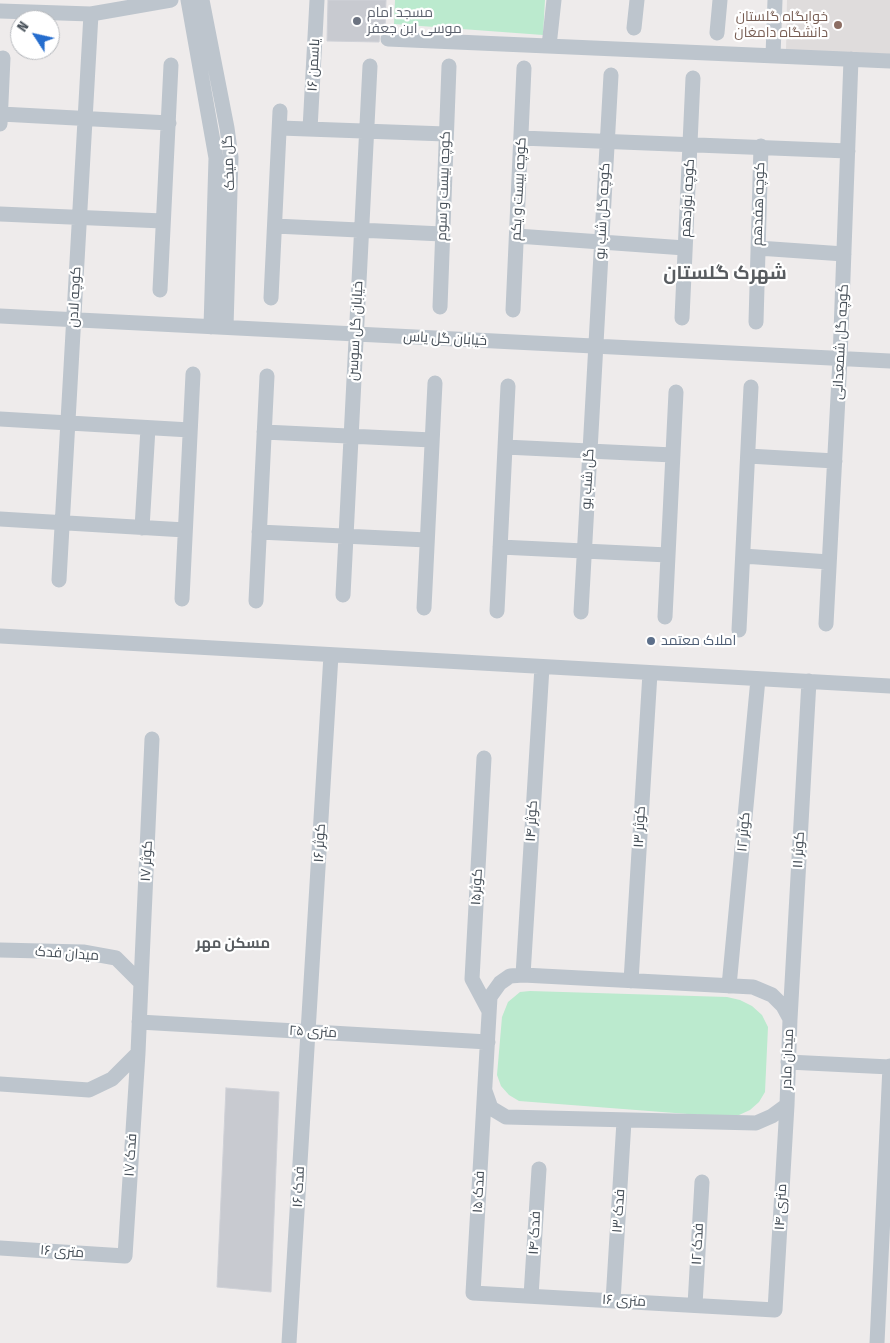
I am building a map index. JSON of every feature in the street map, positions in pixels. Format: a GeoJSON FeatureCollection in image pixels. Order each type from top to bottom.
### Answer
{"type":"FeatureCollection","features":[{"type":"Feature","properties":{"kind":"street"},"geometry":{"type":"LineString","coordinates":[[0,12],[92,14],[171,0]]}},
{"type":"Feature","properties":{"kind":"street","name":"گل میخک"},"geometry":{"type":"LineString","coordinates":[[188,0],[216,158],[218,327]]}},
{"type":"Feature","properties":{"kind":"street","name":"گل میخک"},"geometry":{"type":"LineString","coordinates":[[202,0],[231,157],[218,327]]}},
{"type":"Feature","properties":{"kind":"street","name":"یاسمن ۱۶"},"geometry":{"type":"LineString","coordinates":[[310,129],[317,0]]}},
{"type":"Feature","properties":{"kind":"street"},"geometry":{"type":"LineString","coordinates":[[549,46],[554,0]]}},
{"type":"Feature","properties":{"kind":"street"},"geometry":{"type":"LineString","coordinates":[[634,28],[636,0]]}},
{"type":"Feature","properties":{"kind":"street"},"geometry":{"type":"LineString","coordinates":[[717,33],[720,0]]}},
{"type":"Feature","properties":{"kind":"street"},"geometry":{"type":"LineString","coordinates":[[773,56],[775,0]]}},
{"type":"Feature","properties":{"kind":"street","name":"کوچه لادن"},"geometry":{"type":"LineString","coordinates":[[59,580],[92,14]]}},
{"type":"Feature","properties":{"kind":"street"},"geometry":{"type":"LineString","coordinates":[[388,39],[890,61]]}},
{"type":"Feature","properties":{"kind":"street"},"geometry":{"type":"LineString","coordinates":[[0,124],[3,58]]}},
{"type":"Feature","properties":{"kind":"street","name":"کوچه گل شمعدانی"},"geometry":{"type":"LineString","coordinates":[[826,624],[840,359],[851,59]]}},
{"type":"Feature","properties":{"kind":"street"},"geometry":{"type":"LineString","coordinates":[[160,290],[171,64]]}},
{"type":"Feature","properties":{"kind":"street","name":"خیابان گل سوسن"},"geometry":{"type":"LineString","coordinates":[[343,596],[370,66]]}},
{"type":"Feature","properties":{"kind":"street","name":"کوچه بیست و سوم"},"geometry":{"type":"LineString","coordinates":[[440,307],[449,66]]}},
{"type":"Feature","properties":{"kind":"street","name":"کوچه بیست و یکم"},"geometry":{"type":"LineString","coordinates":[[513,310],[524,68]]}},
{"type":"Feature","properties":{"kind":"street","name":"کوچه گل شب بو"},"geometry":{"type":"LineString","coordinates":[[595,346],[611,75]]}},
{"type":"Feature","properties":{"kind":"street","name":"کوچه نوزدهم"},"geometry":{"type":"LineString","coordinates":[[682,318],[693,78]]}},
{"type":"Feature","properties":{"kind":"street"},"geometry":{"type":"LineString","coordinates":[[271,298],[280,111]]}},
{"type":"Feature","properties":{"kind":"street"},"geometry":{"type":"LineString","coordinates":[[0,114],[168,122]]}},
{"type":"Feature","properties":{"kind":"street"},"geometry":{"type":"LineString","coordinates":[[280,128],[446,134]]}},
{"type":"Feature","properties":{"kind":"street"},"geometry":{"type":"LineString","coordinates":[[521,138],[761,146],[848,151]]}},
{"type":"Feature","properties":{"kind":"street","name":"کوچه هفدهم"},"geometry":{"type":"LineString","coordinates":[[756,322],[761,146]]}},
{"type":"Feature","properties":{"kind":"street"},"geometry":{"type":"LineString","coordinates":[[0,214],[163,221]]}},
{"type":"Feature","properties":{"kind":"street"},"geometry":{"type":"LineString","coordinates":[[275,226],[442,234]]}},
{"type":"Feature","properties":{"kind":"street"},"geometry":{"type":"LineString","coordinates":[[517,236],[685,248]]}},
{"type":"Feature","properties":{"kind":"street"},"geometry":{"type":"LineString","coordinates":[[758,248],[844,254]]}},
{"type":"Feature","properties":{"kind":"street","name":"خیابان گل یاس"},"geometry":{"type":"LineString","coordinates":[[0,316],[890,361]]}},
{"type":"Feature","properties":{"kind":"street","name":"گل شب بو"},"geometry":{"type":"LineString","coordinates":[[581,612],[595,346]]}},
{"type":"Feature","properties":{"kind":"street"},"geometry":{"type":"LineString","coordinates":[[182,599],[193,374]]}},
{"type":"Feature","properties":{"kind":"street"},"geometry":{"type":"LineString","coordinates":[[256,601],[267,376]]}},
{"type":"Feature","properties":{"kind":"street"},"geometry":{"type":"LineString","coordinates":[[424,608],[435,383]]}},
{"type":"Feature","properties":{"kind":"street"},"geometry":{"type":"LineString","coordinates":[[497,611],[508,386]]}},
{"type":"Feature","properties":{"kind":"street"},"geometry":{"type":"LineString","coordinates":[[739,630],[751,387]]}},
{"type":"Feature","properties":{"kind":"street"},"geometry":{"type":"LineString","coordinates":[[665,617],[676,392]]}},
{"type":"Feature","properties":{"kind":"street"},"geometry":{"type":"LineString","coordinates":[[0,419],[190,430]]}},
{"type":"Feature","properties":{"kind":"street"},"geometry":{"type":"LineString","coordinates":[[142,528],[148,428]]}},
{"type":"Feature","properties":{"kind":"street"},"geometry":{"type":"LineString","coordinates":[[264,432],[432,440]]}},
{"type":"Feature","properties":{"kind":"street"},"geometry":{"type":"LineString","coordinates":[[505,447],[673,455]]}},
{"type":"Feature","properties":{"kind":"street"},"geometry":{"type":"LineString","coordinates":[[748,456],[835,461]]}},
{"type":"Feature","properties":{"kind":"street"},"geometry":{"type":"LineString","coordinates":[[0,519],[185,530]]}},
{"type":"Feature","properties":{"kind":"street"},"geometry":{"type":"LineString","coordinates":[[260,532],[427,540]]}},
{"type":"Feature","properties":{"kind":"street"},"geometry":{"type":"LineString","coordinates":[[500,547],[668,555]]}},
{"type":"Feature","properties":{"kind":"street"},"geometry":{"type":"LineString","coordinates":[[743,556],[829,562]]}},
{"type":"Feature","properties":{"kind":"street"},"geometry":{"type":"LineString","coordinates":[[0,636],[890,686]]}},
{"type":"Feature","properties":{"kind":"street","name":"کوثر ۱۶"},"geometry":{"type":"LineString","coordinates":[[308,1031],[331,655]]}},
{"type":"Feature","properties":{"kind":"street","name":"کوثر ۱۴"},"geometry":{"type":"LineString","coordinates":[[523,975],[542,667]]}},
{"type":"Feature","properties":{"kind":"street","name":"کوثر ۱۳"},"geometry":{"type":"LineString","coordinates":[[631,981],[650,673]]}},
{"type":"Feature","properties":{"kind":"street","name":"کوثر ۱۲"},"geometry":{"type":"LineString","coordinates":[[729,986],[758,678]]}},
{"type":"Feature","properties":{"kind":"street","name":"کوثر ۱۱"},"geometry":{"type":"LineString","coordinates":[[790,1019],[810,681]]}},
{"type":"Feature","properties":{"kind":"street","name":"کوثر ۱۷"},"geometry":{"type":"LineString","coordinates":[[141,983],[152,739]]}},
{"type":"Feature","properties":{"kind":"street","name":"کوثر۱۵"},"geometry":{"type":"LineString","coordinates":[[484,758],[472,979],[490,1012]]}},
{"type":"Feature","properties":{"kind":"street","name":"میدان فدک"},"geometry":{"type":"LineString","coordinates":[[0,950],[83,952],[116,958],[141,983]]}},
{"type":"Feature","properties":{"kind":"street","name":"میدان مادر"},"geometry":{"type":"LineString","coordinates":[[523,975],[631,981],[753,987],[766,992],[778,1000],[790,1019],[787,1105],[765,1120],[747,1125],[506,1117],[490,1108],[485,1091],[490,997],[500,983],[510,976],[523,975]]}},
{"type":"Feature","properties":{"kind":"street"},"geometry":{"type":"LineString","coordinates":[[0,1084],[89,1090],[112,1079],[138,1053],[141,983]]}},
{"type":"Feature","properties":{"kind":"street","name":"۲۵ متری"},"geometry":{"type":"LineString","coordinates":[[139,1022],[488,1042]]}},
{"type":"Feature","properties":{"kind":"street","name":"فدک ۱۶"},"geometry":{"type":"LineString","coordinates":[[289,1343],[308,1031]]}},
{"type":"Feature","properties":{"kind":"street","name":"فدک ۱۷"},"geometry":{"type":"LineString","coordinates":[[125,1256],[138,1053]]}},
{"type":"Feature","properties":{"kind":"street"},"geometry":{"type":"LineString","coordinates":[[788,1062],[890,1066],[877,1343]]}},
{"type":"Feature","properties":{"kind":"street","name":"فدک ۱۵"},"geometry":{"type":"LineString","coordinates":[[473,1293],[485,1091]]}},
{"type":"Feature","properties":{"kind":"street","name":"۱۴ متری"},"geometry":{"type":"LineString","coordinates":[[775,1310],[787,1105]]}},
{"type":"Feature","properties":{"kind":"street","name":"فدک ۱۳"},"geometry":{"type":"LineString","coordinates":[[613,1301],[624,1121]]}},
{"type":"Feature","properties":{"kind":"street","name":"فدک ۱۴"},"geometry":{"type":"LineString","coordinates":[[531,1296],[539,1170]]}},
{"type":"Feature","properties":{"kind":"street","name":"فدک ۱۲"},"geometry":{"type":"LineString","coordinates":[[695,1306],[702,1182]]}},
{"type":"Feature","properties":{"kind":"street","name":"۱۶ متری"},"geometry":{"type":"LineString","coordinates":[[0,1248],[125,1256]]}},
{"type":"Feature","properties":{"kind":"street","name":"۱۶ متری"},"geometry":{"type":"LineString","coordinates":[[473,1293],[775,1310]]}},
{"type":"Feature","properties":{"kind":"shaded area","name":"خوابگاه گلستان دانشگاه دامغان"},"geometry":{"type":"Polygon","coordinates":[[[787,0],[890,0],[890,54],[786,50],[787,0]]]}},
{"type":"Feature","properties":{"kind":"green space"},"geometry":{"type":"Polygon","coordinates":[[[395,0],[545,0],[543,35],[394,24],[395,0]]]}},
{"type":"Feature","properties":{"kind":"green space"},"geometry":{"type":"Polygon","coordinates":[[[520,992],[727,997],[740,1000],[752,1006],[762,1015],[768,1027],[765,1092],[759,1102],[750,1110],[739,1115],[727,1117],[519,1101],[509,1095],[501,1086],[497,1075],[502,1017],[508,1002],[520,992]]]}},
{"type":"Feature","properties":{"kind":"building","name":"مسجد امام موسی ابن جعفر"},"geometry":{"type":"Polygon","coordinates":[[[328,0],[386,0],[385,30],[380,34],[379,42],[327,41],[328,0]]]}},
{"type":"Feature","properties":{"kind":"building"},"geometry":{"type":"Polygon","coordinates":[[[226,1088],[279,1092],[271,1292],[217,1287],[226,1088]]]}},
{"type":"Feature","properties":{"kind":"place","name":"مسجد امام موسی ابن جعفر"},"geometry":{"type":"Point","coordinates":[357,21]}},
{"type":"Feature","properties":{"kind":"place","name":"خوابگاه گلستان دانشگاه دامغان"},"geometry":{"type":"Point","coordinates":[838,25]}},
{"type":"Feature","properties":{"kind":"place","name":"املاک معتمد"},"geometry":{"type":"Point","coordinates":[651,641]}},
{"type":"Feature","properties":{"kind":"district","name":"شهرک گلستان"},"geometry":{"type":"Point","coordinates":[725,274]}},
{"type":"Feature","properties":{"kind":"district","name":"مسکن مهر"},"geometry":{"type":"Point","coordinates":[233,944]}}]}
